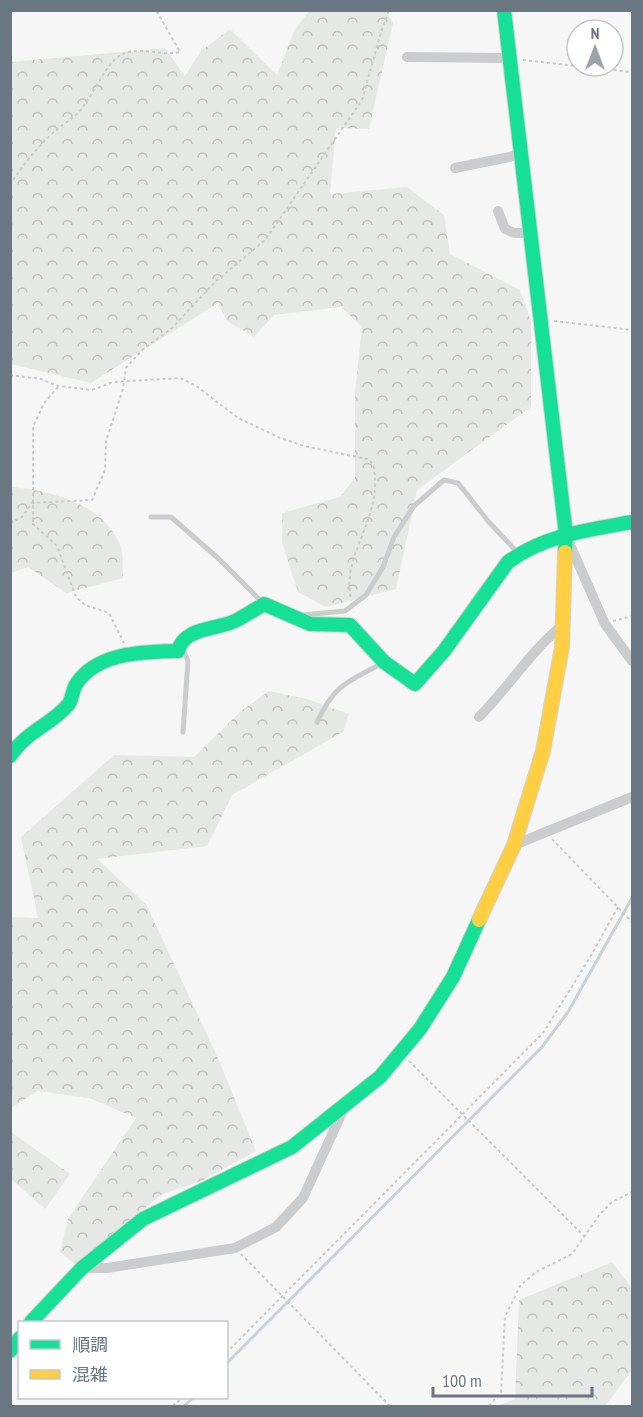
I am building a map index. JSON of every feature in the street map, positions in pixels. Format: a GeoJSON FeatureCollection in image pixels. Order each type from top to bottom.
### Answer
{"type":"FeatureCollection","features":[{"type":"Feature","properties":{"kind":"street"},"geometry":{"type":"LineString","coordinates":[[33,1321],[82,1268],[143,1219],[292,1147],[380,1077],[420,1029],[453,977],[513,845],[543,752],[562,647],[566,535],[542,320],[519,155],[504,10]]}},
{"type":"Feature","properties":{"kind":"street"},"geometry":{"type":"LineString","coordinates":[[407,57],[508,58]]}},
{"type":"Feature","properties":{"kind":"street"},"geometry":{"type":"LineString","coordinates":[[455,168],[519,155]]}},
{"type":"Feature","properties":{"kind":"street"},"geometry":{"type":"LineString","coordinates":[[498,211],[506,229],[514,233],[530,233]]}},
{"type":"Feature","properties":{"kind":"street"},"geometry":{"type":"LineString","coordinates":[[10,756],[21,740],[69,704],[76,684],[93,668],[129,654],[178,651],[180,643],[193,633],[233,622],[264,603],[310,624],[350,625],[384,662],[415,684],[444,651],[508,562],[518,553],[541,542],[566,535],[633,522]]}},
{"type":"Feature","properties":{"kind":"street"},"geometry":{"type":"LineString","coordinates":[[566,535],[605,624],[633,661]]}},
{"type":"Feature","properties":{"kind":"street"},"geometry":{"type":"LineString","coordinates":[[479,717],[504,693],[545,639],[564,624]]}},
{"type":"Feature","properties":{"kind":"street"},"geometry":{"type":"LineString","coordinates":[[513,845],[633,797]]}},
{"type":"Feature","properties":{"kind":"street"},"geometry":{"type":"LineString","coordinates":[[82,1268],[107,1268],[235,1248],[276,1227],[303,1198],[346,1106]]}},
{"type":"Feature","properties":{"kind":"lane"},"geometry":{"type":"LineString","coordinates":[[288,614],[318,615],[345,611],[366,595],[377,576],[393,537],[414,506],[444,480],[458,483],[488,521],[518,553]]}},
{"type":"Feature","properties":{"kind":"lane"},"geometry":{"type":"LineString","coordinates":[[152,517],[171,517],[264,603]]}},
{"type":"Feature","properties":{"kind":"lane"},"geometry":{"type":"LineString","coordinates":[[178,651],[185,654],[188,662],[183,732]]}},
{"type":"Feature","properties":{"kind":"lane"},"geometry":{"type":"LineString","coordinates":[[317,722],[340,685],[384,662]]}},
{"type":"Feature","properties":{"kind":"path"},"geometry":{"type":"LineString","coordinates":[[10,185],[24,163],[40,146],[82,110],[113,62],[122,54],[147,51],[180,52],[156,10]]}},
{"type":"Feature","properties":{"kind":"path"},"geometry":{"type":"LineString","coordinates":[[32,503],[92,500],[105,470],[106,441],[126,368],[133,358],[172,328],[215,282],[265,240],[362,100],[389,10]]}},
{"type":"Feature","properties":{"kind":"path"},"geometry":{"type":"LineString","coordinates":[[508,58],[565,65]]}},
{"type":"Feature","properties":{"kind":"path"},"geometry":{"type":"LineString","coordinates":[[542,320],[633,330]]}},
{"type":"Feature","properties":{"kind":"path"},"geometry":{"type":"LineString","coordinates":[[10,375],[41,379],[58,386],[92,390],[124,381],[180,378],[195,385],[238,418],[278,437],[304,446],[362,456],[373,464],[376,488],[368,525],[348,574],[352,606]]}},
{"type":"Feature","properties":{"kind":"path"},"geometry":{"type":"LineString","coordinates":[[58,386],[44,403],[33,427],[33,524],[57,546],[76,597],[85,605],[109,613],[114,619],[129,654]]}},
{"type":"Feature","properties":{"kind":"path"},"geometry":{"type":"LineString","coordinates":[[10,524],[22,517],[32,503]]}},
{"type":"Feature","properties":{"kind":"path"},"geometry":{"type":"LineString","coordinates":[[605,624],[624,616],[633,616]]}},
{"type":"Feature","properties":{"kind":"path"},"geometry":{"type":"LineString","coordinates":[[546,833],[633,922]]}},
{"type":"Feature","properties":{"kind":"path"},"geometry":{"type":"LineString","coordinates":[[228,1351],[543,1033],[590,959],[618,907]]}},
{"type":"Feature","properties":{"kind":"path"},"geometry":{"type":"LineString","coordinates":[[400,1053],[585,1237]]}},
{"type":"Feature","properties":{"kind":"path"},"geometry":{"type":"LineString","coordinates":[[489,1407],[501,1392],[504,1371],[504,1327],[520,1286],[536,1272],[572,1254],[612,1202],[633,1192]]}},
{"type":"Feature","properties":{"kind":"path"},"geometry":{"type":"LineString","coordinates":[[235,1248],[390,1407]]}},
{"type":"Feature","properties":{"kind":"green space"},"geometry":{"type":"Polygon","coordinates":[[[309,11],[386,11],[393,23],[369,129],[336,128],[330,194],[407,187],[444,215],[450,254],[520,290],[531,321],[531,407],[417,490],[396,589],[326,607],[298,592],[282,542],[282,513],[340,497],[355,478],[355,392],[362,327],[341,307],[274,315],[254,337],[227,321],[218,303],[91,383],[11,364],[11,62],[165,48],[185,76],[201,51],[230,29],[277,75],[294,31],[309,11]]]}},
{"type":"Feature","properties":{"kind":"green space"},"geometry":{"type":"Polygon","coordinates":[[[11,487],[58,496],[89,509],[102,519],[120,545],[123,578],[66,593],[28,567],[11,573],[11,487]]]}},
{"type":"Feature","properties":{"kind":"green space"},"geometry":{"type":"Polygon","coordinates":[[[269,691],[307,699],[349,714],[343,732],[232,795],[207,846],[97,859],[146,904],[217,1056],[256,1151],[201,1181],[161,1195],[76,1265],[60,1252],[68,1219],[136,1118],[89,1098],[38,1091],[11,1108],[11,917],[38,918],[21,837],[114,755],[194,757],[241,711],[269,691]]]}},
{"type":"Feature","properties":{"kind":"green space"},"geometry":{"type":"Polygon","coordinates":[[[11,1132],[70,1174],[45,1209],[11,1179],[11,1132]]]}},
{"type":"Feature","properties":{"kind":"green space"},"geometry":{"type":"Polygon","coordinates":[[[612,1262],[632,1288],[632,1370],[605,1406],[497,1406],[515,1399],[519,1300],[612,1262]]]}},
{"type":"Feature","properties":{"kind":"waterway"},"geometry":{"type":"LineString","coordinates":[[228,1362],[542,1047],[568,1012],[632,898]]}},
{"type":"Feature","properties":{"kind":"waterway"},"geometry":{"type":"LineString","coordinates":[[184,1406],[192,1399]]}},
{"type":"Feature","properties":{"kind":"traffic: fast"},"geometry":{"type":"LineString","coordinates":[[504,10],[566,535],[565,552]]}},
{"type":"Feature","properties":{"kind":"traffic: fast"},"geometry":{"type":"LineString","coordinates":[[10,756],[24,740],[68,705],[77,683],[97,665],[137,653],[178,651],[181,643],[194,633],[235,621],[264,604],[310,624],[350,625],[384,662],[415,684],[444,651],[508,562],[537,545],[567,535],[632,522]]}},
{"type":"Feature","properties":{"kind":"traffic: fast"},"geometry":{"type":"LineString","coordinates":[[32,1321],[82,1268],[143,1219],[292,1147],[380,1077],[420,1029],[453,977],[479,920]]}},
{"type":"Feature","properties":{"kind":"traffic: fast"},"geometry":{"type":"LineString","coordinates":[[10,1351],[18,1341]]}},
{"type":"Feature","properties":{"kind":"traffic: slow"},"geometry":{"type":"LineString","coordinates":[[479,920],[514,845],[543,751],[562,647],[565,552]]}}]}
